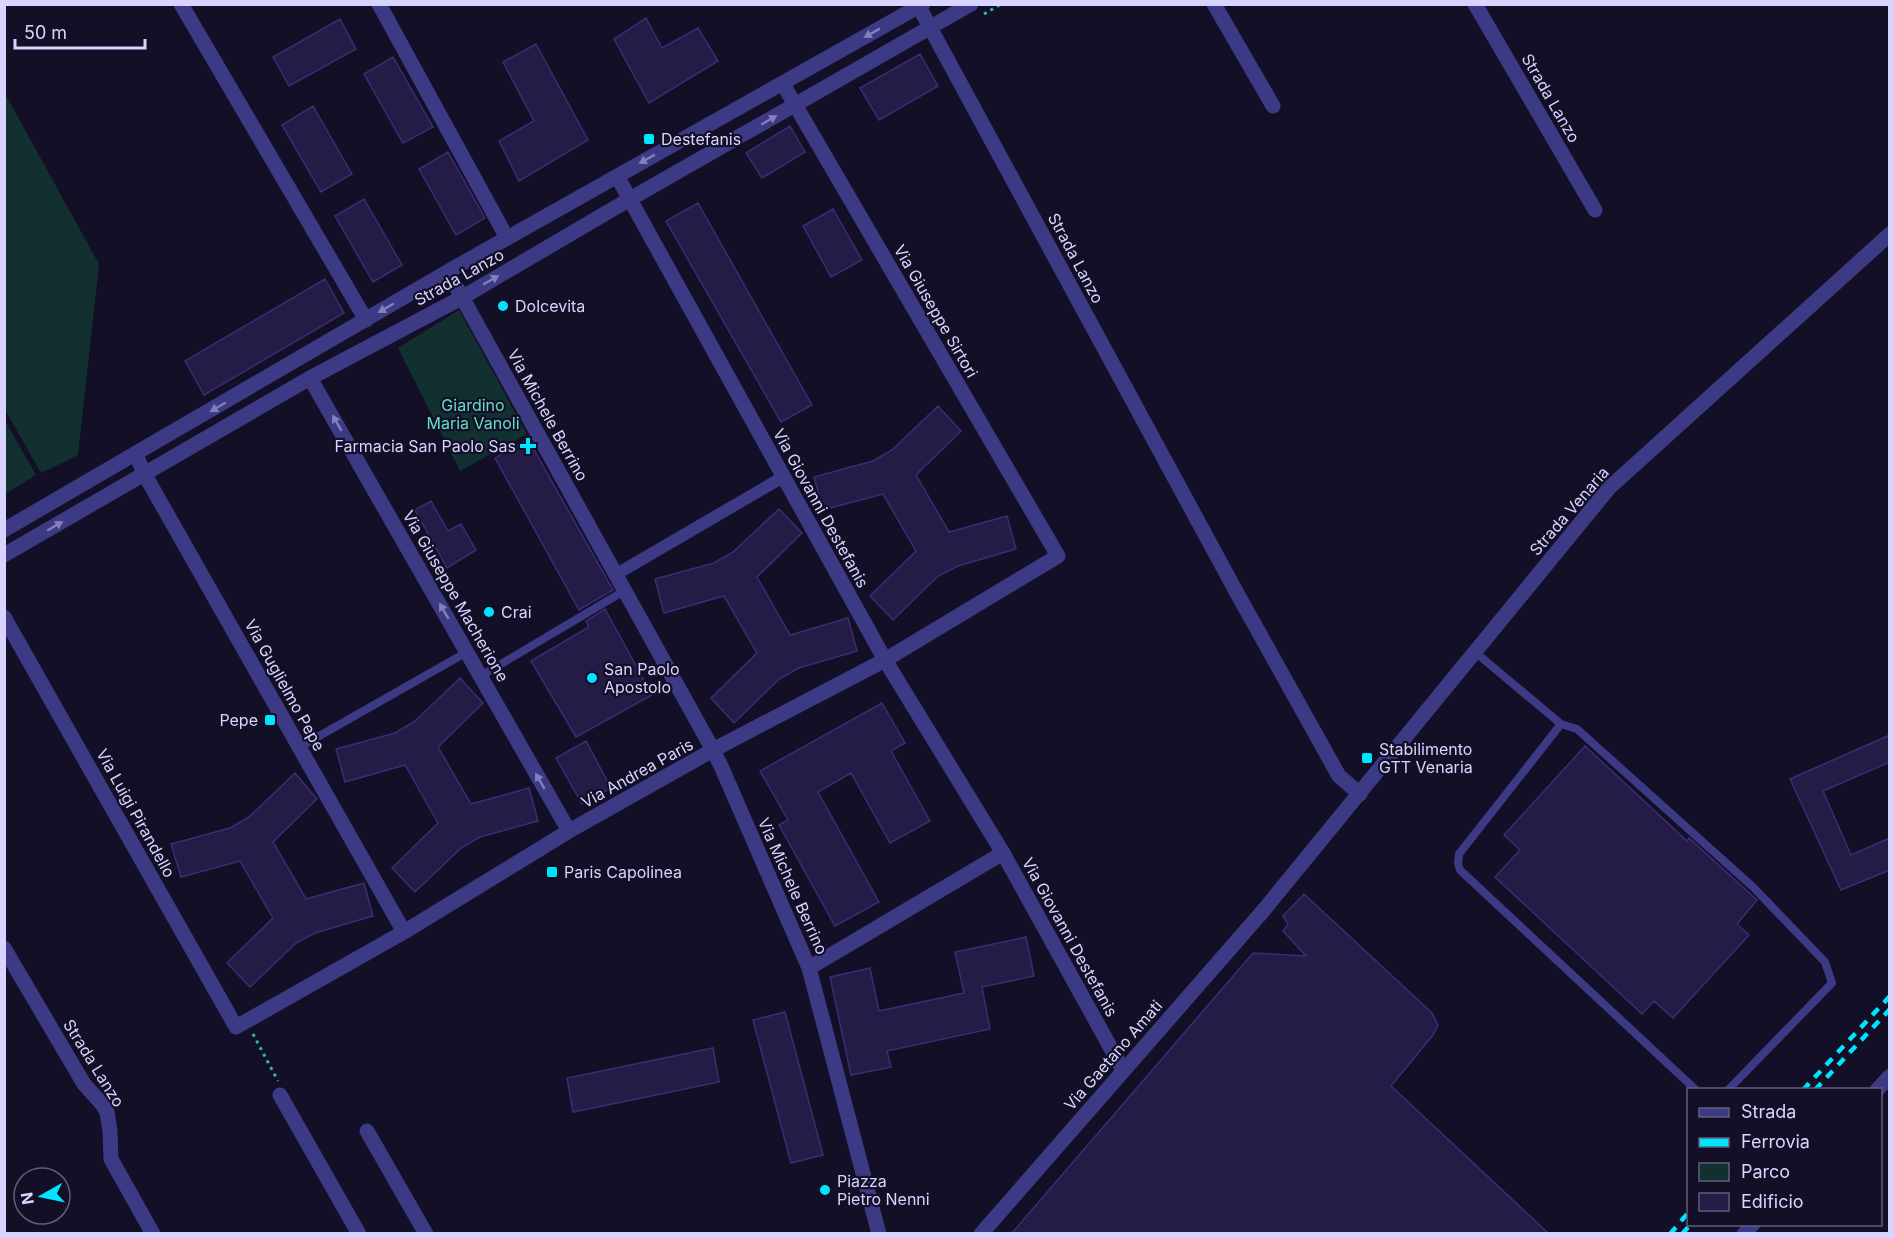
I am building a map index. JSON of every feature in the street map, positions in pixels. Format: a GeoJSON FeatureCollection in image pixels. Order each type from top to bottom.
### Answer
{"type":"FeatureCollection","features":[{"type":"Feature","properties":{"kind":"street"},"geometry":{"type":"LineString","coordinates":[[181,4],[366,320]]}},
{"type":"Feature","properties":{"kind":"street","name":"Strada Lanzo"},"geometry":{"type":"LineString","coordinates":[[379,4],[507,238]]}},
{"type":"Feature","properties":{"kind":"street","name":"Strada Lanzo"},"geometry":{"type":"LineString","coordinates":[[4,555],[310,378],[463,297],[971,4]]}},
{"type":"Feature","properties":{"kind":"street"},"geometry":{"type":"LineString","coordinates":[[1214,4],[1274,106]]}},
{"type":"Feature","properties":{"kind":"street","name":"Strada Lanzo"},"geometry":{"type":"LineString","coordinates":[[1475,4],[1595,210]]}},
{"type":"Feature","properties":{"kind":"street","name":"Strada Lanzo"},"geometry":{"type":"LineString","coordinates":[[4,530],[507,238],[921,6],[930,27],[1190,507],[1339,776],[1359,794]]}},
{"type":"Feature","properties":{"kind":"street","name":"Via Giuseppe Sirtori"},"geometry":{"type":"LineString","coordinates":[[783,84],[1058,556]]}},
{"type":"Feature","properties":{"kind":"street","name":"Via Giovanni Destefanis"},"geometry":{"type":"LineString","coordinates":[[617,176],[885,660],[1003,853],[1123,1070]]}},
{"type":"Feature","properties":{"kind":"street","name":"Strada Venaria"},"geometry":{"type":"LineString","coordinates":[[1272,900],[1609,488],[1890,234]]}},
{"type":"Feature","properties":{"kind":"street","name":"Via Michele Berrino"},"geometry":{"type":"LineString","coordinates":[[448,272],[713,750],[809,968],[879,1233]]}},
{"type":"Feature","properties":{"kind":"street","name":"Via Giuseppe Macherione"},"geometry":{"type":"LineString","coordinates":[[310,378],[569,831]]}},
{"type":"Feature","properties":{"kind":"street","name":"Via Guglielmo Pepe"},"geometry":{"type":"LineString","coordinates":[[136,455],[404,932]]}},
{"type":"Feature","properties":{"kind":"street"},"geometry":{"type":"LineString","coordinates":[[615,575],[783,477]]}},
{"type":"Feature","properties":{"kind":"street","name":"Via Andrea Paris"},"geometry":{"type":"LineString","coordinates":[[241,1024],[404,932],[569,831],[713,750],[885,660],[1058,556]]}},
{"type":"Feature","properties":{"kind":"street","name":"Via Luigi Pirandello"},"geometry":{"type":"LineString","coordinates":[[4,617],[241,1024]]}},
{"type":"Feature","properties":{"kind":"street","name":"Via Giovanni Destefanis"},"geometry":{"type":"LineString","coordinates":[[809,968],[1003,853]]}},
{"type":"Feature","properties":{"kind":"street","name":"Via Gaetano Amati"},"geometry":{"type":"LineString","coordinates":[[981,1233],[1272,900]]}},
{"type":"Feature","properties":{"kind":"street","name":"Strada Lanzo"},"geometry":{"type":"LineString","coordinates":[[4,948],[84,1084],[107,1112],[111,1159],[153,1233]]}},
{"type":"Feature","properties":{"kind":"street"},"geometry":{"type":"LineString","coordinates":[[1878,1088],[1890,1076]]}},
{"type":"Feature","properties":{"kind":"street"},"geometry":{"type":"LineString","coordinates":[[280,1095],[358,1233]]}},
{"type":"Feature","properties":{"kind":"street"},"geometry":{"type":"LineString","coordinates":[[367,1131],[426,1233]]}},
{"type":"Feature","properties":{"kind":"lane"},"geometry":{"type":"LineString","coordinates":[[481,676],[624,591]]}},
{"type":"Feature","properties":{"kind":"lane"},"geometry":{"type":"LineString","coordinates":[[300,747],[467,652]]}},
{"type":"Feature","properties":{"kind":"lane"},"geometry":{"type":"LineString","coordinates":[[1475,652],[1561,724],[1577,729],[1666,807],[1753,887],[1825,962],[1832,983],[1729,1088]]}},
{"type":"Feature","properties":{"kind":"lane"},"geometry":{"type":"LineString","coordinates":[[1561,724],[1459,854],[1460,870],[1695,1088]]}},
{"type":"Feature","properties":{"kind":"path"},"geometry":{"type":"LineString","coordinates":[[241,1024],[279,1084],[280,1095]]}},
{"type":"Feature","properties":{"kind":"green space"},"geometry":{"type":"Polygon","coordinates":[[[4,92],[99,264],[78,455],[41,473],[5,410],[4,92]]]}},
{"type":"Feature","properties":{"kind":"green space","name":"Giardino Maria Vanoli"},"geometry":{"type":"Polygon","coordinates":[[[459,310],[527,434],[460,471],[398,348],[459,310]]]}},
{"type":"Feature","properties":{"kind":"green space"},"geometry":{"type":"Polygon","coordinates":[[[4,419],[36,475],[5,494],[4,494],[4,419]]]}},
{"type":"Feature","properties":{"kind":"building"},"geometry":{"type":"Polygon","coordinates":[[[646,18],[662,48],[698,28],[718,61],[649,103],[614,39],[646,18]]]}},
{"type":"Feature","properties":{"kind":"building"},"geometry":{"type":"Polygon","coordinates":[[[340,19],[356,49],[289,86],[273,57],[340,19]]]}},
{"type":"Feature","properties":{"kind":"building"},"geometry":{"type":"Polygon","coordinates":[[[536,44],[588,140],[519,181],[499,141],[534,121],[503,62],[536,44]]]}},
{"type":"Feature","properties":{"kind":"building"},"geometry":{"type":"Polygon","coordinates":[[[920,54],[938,86],[879,120],[860,88],[920,54]]]}},
{"type":"Feature","properties":{"kind":"building"},"geometry":{"type":"Polygon","coordinates":[[[393,57],[433,127],[403,143],[364,74],[393,57]]]}},
{"type":"Feature","properties":{"kind":"building"},"geometry":{"type":"Polygon","coordinates":[[[313,106],[352,174],[321,192],[282,125],[313,106]]]}},
{"type":"Feature","properties":{"kind":"building"},"geometry":{"type":"Polygon","coordinates":[[[790,126],[805,152],[762,178],[746,153],[790,126]]]}},
{"type":"Feature","properties":{"kind":"building"},"geometry":{"type":"Polygon","coordinates":[[[448,152],[485,218],[456,235],[419,169],[448,152]]]}},
{"type":"Feature","properties":{"kind":"building"},"geometry":{"type":"Polygon","coordinates":[[[364,199],[402,265],[373,282],[335,216],[364,199]]]}},
{"type":"Feature","properties":{"kind":"building"},"geometry":{"type":"Polygon","coordinates":[[[698,203],[812,405],[781,422],[666,221],[698,203]]]}},
{"type":"Feature","properties":{"kind":"building"},"geometry":{"type":"Polygon","coordinates":[[[833,209],[862,260],[831,277],[803,226],[833,209]]]}},
{"type":"Feature","properties":{"kind":"building"},"geometry":{"type":"Polygon","coordinates":[[[325,279],[344,313],[204,395],[185,361],[325,279]]]}},
{"type":"Feature","properties":{"kind":"building"},"geometry":{"type":"Polygon","coordinates":[[[938,406],[961,431],[916,475],[949,532],[1007,516],[1016,549],[958,566],[938,576],[893,620],[870,596],[916,551],[883,494],[823,510],[814,477],[873,461],[892,450],[938,406]]]}},
{"type":"Feature","properties":{"kind":"building"},"geometry":{"type":"Polygon","coordinates":[[[528,439],[613,590],[579,610],[495,458],[528,439]]]}},
{"type":"Feature","properties":{"kind":"building"},"geometry":{"type":"Polygon","coordinates":[[[431,501],[448,531],[461,524],[476,550],[447,568],[415,510],[431,501]]]}},
{"type":"Feature","properties":{"kind":"building"},"geometry":{"type":"Polygon","coordinates":[[[779,509],[802,533],[757,577],[790,635],[848,618],[857,651],[799,668],[779,679],[734,723],[711,698],[757,653],[724,596],[664,613],[655,579],[714,563],[733,552],[779,509]]]}},
{"type":"Feature","properties":{"kind":"building","name":"San Paolo Apostolo"},"geometry":{"type":"Polygon","coordinates":[[[605,609],[652,695],[576,737],[531,661],[589,627],[586,621],[605,609]]]}},
{"type":"Feature","properties":{"kind":"building"},"geometry":{"type":"Polygon","coordinates":[[[460,678],[483,703],[438,747],[471,804],[529,788],[538,821],[480,837],[461,848],[415,892],[392,868],[438,823],[405,765],[345,782],[336,749],[395,733],[414,722],[460,678]]]}},
{"type":"Feature","properties":{"kind":"building"},"geometry":{"type":"Polygon","coordinates":[[[882,703],[905,743],[891,751],[930,821],[890,843],[851,773],[818,792],[879,902],[835,926],[779,825],[788,820],[760,771],[882,703]]]}},
{"type":"Feature","properties":{"kind":"building"},"geometry":{"type":"Polygon","coordinates":[[[1890,735],[1890,762],[1823,791],[1851,855],[1890,838],[1890,870],[1841,890],[1790,779],[1890,735]]]}},
{"type":"Feature","properties":{"kind":"building"},"geometry":{"type":"Polygon","coordinates":[[[586,741],[611,788],[582,804],[556,758],[586,741]]]}},
{"type":"Feature","properties":{"kind":"building"},"geometry":{"type":"Polygon","coordinates":[[[1585,746],[1687,841],[1689,838],[1757,900],[1737,924],[1749,935],[1673,1018],[1654,1001],[1642,1014],[1495,877],[1520,850],[1504,835],[1585,746]]]}},
{"type":"Feature","properties":{"kind":"building"},"geometry":{"type":"Polygon","coordinates":[[[295,773],[317,799],[273,842],[306,899],[364,883],[373,916],[315,933],[296,943],[250,987],[227,963],[273,918],[240,861],[181,877],[171,844],[230,828],[249,817],[295,773]]]}},
{"type":"Feature","properties":{"kind":"building"},"geometry":{"type":"Polygon","coordinates":[[[1304,894],[1432,1013],[1438,1025],[1433,1035],[1391,1086],[1548,1233],[1012,1233],[1253,953],[1306,956],[1283,931],[1288,924],[1283,916],[1304,894]]]}},
{"type":"Feature","properties":{"kind":"building"},"geometry":{"type":"Polygon","coordinates":[[[1026,937],[1034,976],[982,987],[990,1029],[887,1051],[891,1067],[851,1075],[830,977],[870,968],[879,1011],[964,993],[955,952],[1026,937]]]}},
{"type":"Feature","properties":{"kind":"building"},"geometry":{"type":"Polygon","coordinates":[[[785,1012],[823,1155],[791,1163],[753,1020],[785,1012]]]}},
{"type":"Feature","properties":{"kind":"building"},"geometry":{"type":"Polygon","coordinates":[[[713,1048],[719,1082],[573,1112],[567,1078],[713,1048]]]}},
{"type":"Feature","properties":{"kind":"railway"},"geometry":{"type":"LineString","coordinates":[[1805,1088],[1890,996]]}},
{"type":"Feature","properties":{"kind":"railway"},"geometry":{"type":"LineString","coordinates":[[1817,1088],[1890,1009]]}},
{"type":"Feature","properties":{"kind":"railway"},"geometry":{"type":"LineString","coordinates":[[1670,1234],[1687,1214]]}},
{"type":"Feature","properties":{"kind":"railway"},"geometry":{"type":"LineString","coordinates":[[1682,1234],[1689,1226]]}},
{"type":"Feature","properties":{"kind":"place","name":"Destefanis"},"geometry":{"type":"Point","coordinates":[649,139]}},
{"type":"Feature","properties":{"kind":"place","name":"Dolcevita"},"geometry":{"type":"Point","coordinates":[503,306]}},
{"type":"Feature","properties":{"kind":"place","name":"Farmacia San Paolo Sas"},"geometry":{"type":"Point","coordinates":[528,446]}},
{"type":"Feature","properties":{"kind":"place","name":"Crai"},"geometry":{"type":"Point","coordinates":[489,612]}},
{"type":"Feature","properties":{"kind":"place","name":"San Paolo Apostolo"},"geometry":{"type":"Point","coordinates":[592,678]}},
{"type":"Feature","properties":{"kind":"place","name":"Pepe"},"geometry":{"type":"Point","coordinates":[270,720]}},
{"type":"Feature","properties":{"kind":"place","name":"Stabilimento GTT Venaria"},"geometry":{"type":"Point","coordinates":[1367,758]}},
{"type":"Feature","properties":{"kind":"place","name":"Paris Capolinea"},"geometry":{"type":"Point","coordinates":[552,872]}},
{"type":"Feature","properties":{"kind":"place","name":"Piazza Pietro Nenni"},"geometry":{"type":"Point","coordinates":[825,1190]}}]}
